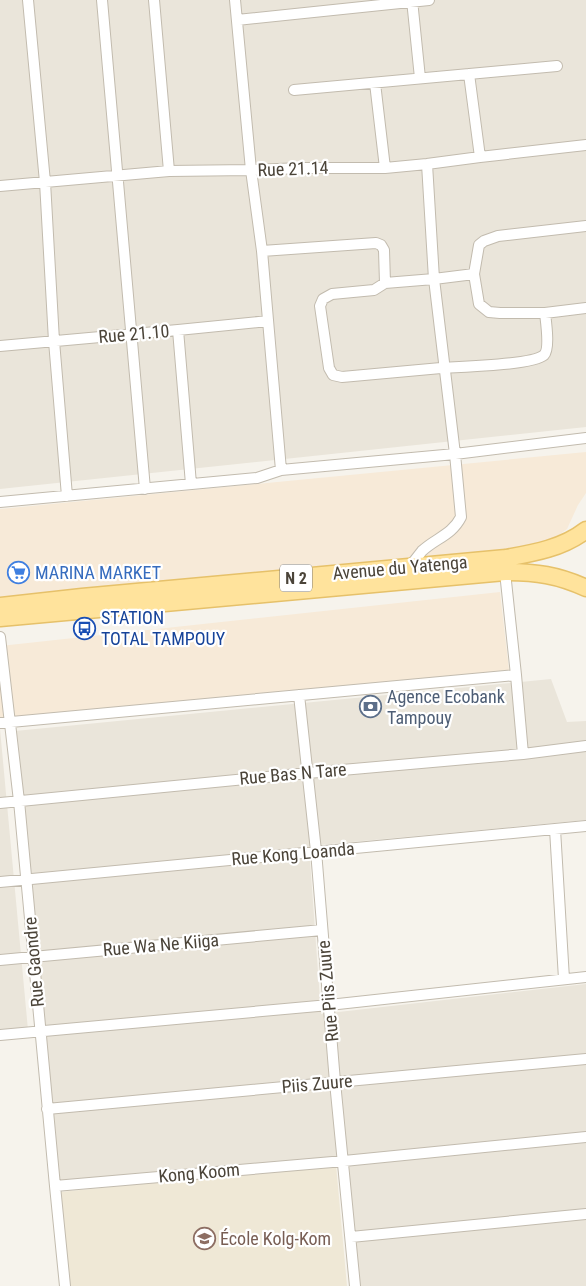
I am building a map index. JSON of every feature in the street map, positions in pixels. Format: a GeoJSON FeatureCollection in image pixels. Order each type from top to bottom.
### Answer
{"type":"FeatureCollection","features":[{"type":"Feature","properties":{"kind":"main road","name":"Avenue du Yatenga"},"geometry":{"type":"LineString","coordinates":[[0,618],[356,579],[409,567],[506,558],[535,553],[566,542],[586,530]]}},
{"type":"Feature","properties":{"kind":"main road","name":"Avenue du Yatenga"},"geometry":{"type":"LineString","coordinates":[[0,606],[82,596],[505,572],[546,574],[569,580],[586,588]]}},
{"type":"Feature","properties":{"kind":"street"},"geometry":{"type":"LineString","coordinates":[[28,0],[45,182],[54,341],[67,496]]}},
{"type":"Feature","properties":{"kind":"street"},"geometry":{"type":"LineString","coordinates":[[102,0],[145,489]]}},
{"type":"Feature","properties":{"kind":"street"},"geometry":{"type":"LineString","coordinates":[[154,0],[169,171]]}},
{"type":"Feature","properties":{"kind":"street"},"geometry":{"type":"LineString","coordinates":[[235,0],[251,170],[262,251],[281,470]]}},
{"type":"Feature","properties":{"kind":"street"},"geometry":{"type":"LineString","coordinates":[[237,20],[428,0]]}},
{"type":"Feature","properties":{"kind":"street"},"geometry":{"type":"LineString","coordinates":[[412,1],[420,78]]}},
{"type":"Feature","properties":{"kind":"street"},"geometry":{"type":"LineString","coordinates":[[294,90],[557,66]]}},
{"type":"Feature","properties":{"kind":"street"},"geometry":{"type":"LineString","coordinates":[[469,74],[480,157]]}},
{"type":"Feature","properties":{"kind":"street"},"geometry":{"type":"LineString","coordinates":[[375,83],[385,168]]}},
{"type":"Feature","properties":{"kind":"street","name":"Rue 21.14"},"geometry":{"type":"LineString","coordinates":[[0,186],[169,171],[385,168],[586,145]]}},
{"type":"Feature","properties":{"kind":"street"},"geometry":{"type":"LineString","coordinates":[[409,567],[423,550],[452,530],[461,517],[434,280],[428,164]]}},
{"type":"Feature","properties":{"kind":"street"},"geometry":{"type":"LineString","coordinates":[[586,226],[498,236],[484,241],[479,245],[474,274],[479,304],[488,312],[545,313],[586,308]]}},
{"type":"Feature","properties":{"kind":"street"},"geometry":{"type":"LineString","coordinates":[[262,251],[376,243],[381,245],[384,250],[385,283]]}},
{"type":"Feature","properties":{"kind":"street"},"geometry":{"type":"LineString","coordinates":[[474,274],[434,280],[385,283],[374,290],[332,294],[323,299],[320,306],[328,368],[333,375],[342,377],[493,365],[536,359],[547,350],[545,313]]}},
{"type":"Feature","properties":{"kind":"street","name":"Rue 21.10"},"geometry":{"type":"LineString","coordinates":[[0,346],[268,321]]}},
{"type":"Feature","properties":{"kind":"street"},"geometry":{"type":"LineString","coordinates":[[178,330],[191,484]]}},
{"type":"Feature","properties":{"kind":"street"},"geometry":{"type":"LineString","coordinates":[[0,502],[257,478],[281,470],[455,454],[586,438]]}},
{"type":"Feature","properties":{"kind":"street"},"geometry":{"type":"LineString","coordinates":[[505,572],[523,754]]}},
{"type":"Feature","properties":{"kind":"street","name":"Rue Gaondre"},"geometry":{"type":"LineString","coordinates":[[0,637],[4,723],[19,801],[54,1186],[65,1286]]}},
{"type":"Feature","properties":{"kind":"street"},"geometry":{"type":"LineString","coordinates":[[4,723],[516,675]]}},
{"type":"Feature","properties":{"kind":"street","name":"Rue Piis Zuure"},"geometry":{"type":"LineString","coordinates":[[299,695],[316,851],[335,1082],[356,1286]]}},
{"type":"Feature","properties":{"kind":"street","name":"Rue Bas N Tare"},"geometry":{"type":"LineString","coordinates":[[0,803],[523,754],[586,746]]}},
{"type":"Feature","properties":{"kind":"street","name":"Rue Kong Loanda"},"geometry":{"type":"LineString","coordinates":[[0,882],[586,826]]}},
{"type":"Feature","properties":{"kind":"street"},"geometry":{"type":"LineString","coordinates":[[555,829],[564,979]]}},
{"type":"Feature","properties":{"kind":"street","name":"Rue Wa Ne Kiiga"},"geometry":{"type":"LineString","coordinates":[[0,960],[322,930]]}},
{"type":"Feature","properties":{"kind":"street"},"geometry":{"type":"LineString","coordinates":[[0,1035],[329,1005],[586,977]]}},
{"type":"Feature","properties":{"kind":"street","name":"Piis Zuure"},"geometry":{"type":"LineString","coordinates":[[47,1109],[586,1058]]}},
{"type":"Feature","properties":{"kind":"street","name":"Kong Koom"},"geometry":{"type":"LineString","coordinates":[[54,1186],[344,1161],[586,1137]]}},
{"type":"Feature","properties":{"kind":"street"},"geometry":{"type":"LineString","coordinates":[[351,1237],[586,1214]]}},
{"type":"Feature","properties":{"kind":"shaded area"},"geometry":{"type":"Polygon","coordinates":[[[0,0],[586,0],[586,427],[0,489],[0,0]]]}},
{"type":"Feature","properties":{"kind":"shaded area"},"geometry":{"type":"Polygon","coordinates":[[[586,452],[586,493],[567,529],[552,540],[515,550],[0,604],[0,509],[586,452]]]}},
{"type":"Feature","properties":{"kind":"shaded area"},"geometry":{"type":"Polygon","coordinates":[[[500,592],[509,670],[0,721],[0,646],[500,592]]]}},
{"type":"Feature","properties":{"kind":"shaded area"},"geometry":{"type":"Polygon","coordinates":[[[551,679],[567,722],[586,721],[586,820],[309,846],[321,1014],[586,984],[586,1286],[360,1286],[347,1156],[60,1182],[15,731],[551,679]]]}},
{"type":"Feature","properties":{"kind":"shaded area"},"geometry":{"type":"Polygon","coordinates":[[[0,729],[28,1030],[0,1033],[0,729]]]}},
{"type":"Feature","properties":{"kind":"shaded area","name":"École Kolg-Kom"},"geometry":{"type":"Polygon","coordinates":[[[336,1165],[347,1286],[69,1286],[60,1192],[336,1165]]]}},
{"type":"Feature","properties":{"kind":"place","name":"MARINA MARKET"},"geometry":{"type":"Point","coordinates":[19,573]}},
{"type":"Feature","properties":{"kind":"place","name":"STATION TOTAL TAMPOUY"},"geometry":{"type":"Point","coordinates":[85,628]}},
{"type":"Feature","properties":{"kind":"place","name":"Agence Ecobank Tampouy"},"geometry":{"type":"Point","coordinates":[371,707]}},
{"type":"Feature","properties":{"kind":"place","name":"École Kolg-Kom"},"geometry":{"type":"Point","coordinates":[204,1239]}}]}
